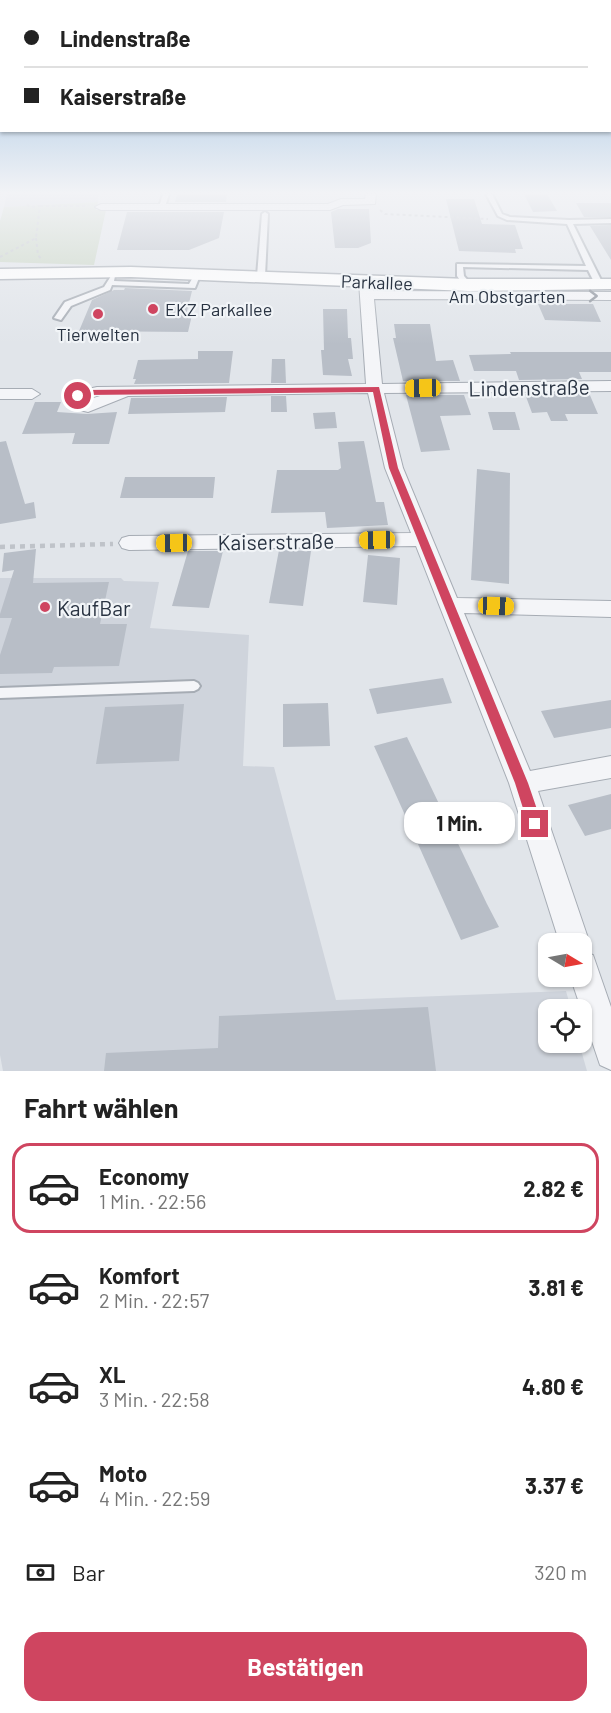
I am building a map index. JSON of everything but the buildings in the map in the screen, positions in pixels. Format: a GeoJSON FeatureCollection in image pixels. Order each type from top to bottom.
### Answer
{"type":"FeatureCollection","features":[{"type":"Feature","properties":{"kind":"street","name":"Parkallee"},"geometry":{"type":"LineString","coordinates":[[0,274],[51,272],[113,277],[198,273],[261,276],[366,289],[603,283]]}},
{"type":"Feature","properties":{"kind":"street","name":"Am Obstgarten"},"geometry":{"type":"LineString","coordinates":[[366,289],[603,283]]}},
{"type":"Feature","properties":{"kind":"street"},"geometry":{"type":"LineString","coordinates":[[366,289],[373,379],[394,468],[522,783],[571,933]]}},
{"type":"Feature","properties":{"kind":"street","name":"Lindenstraße"},"geometry":{"type":"LineString","coordinates":[[123,392],[611,386]]}},
{"type":"Feature","properties":{"kind":"street"},"geometry":{"type":"LineString","coordinates":[[0,394],[32,394]]}},
{"type":"Feature","properties":{"kind":"street","name":"Kaiserstraße"},"geometry":{"type":"LineString","coordinates":[[129,543],[422,539]]}},
{"type":"Feature","properties":{"kind":"street"},"geometry":{"type":"LineString","coordinates":[[450,605],[611,609]]}},
{"type":"Feature","properties":{"kind":"street"},"geometry":{"type":"LineString","coordinates":[[522,783],[611,767]]}},
{"type":"Feature","properties":{"kind":"street"},"geometry":{"type":"LineString","coordinates":[[589,987],[611,1054]]}},
{"type":"Feature","properties":{"kind":"lane"},"geometry":{"type":"LineString","coordinates":[[261,276],[263,244]]}},
{"type":"Feature","properties":{"kind":"lane"},"geometry":{"type":"LineString","coordinates":[[581,244],[603,283]]}},
{"type":"Feature","properties":{"kind":"lane"},"geometry":{"type":"LineString","coordinates":[[58,318],[68,304],[107,288],[113,277]]}},
{"type":"Feature","properties":{"kind":"lane"},"geometry":{"type":"LineString","coordinates":[[0,693],[194,686]]}},
{"type":"Feature","properties":{"kind":"path"},"geometry":{"type":"LineString","coordinates":[[0,257],[25,244]]}},
{"type":"Feature","properties":{"kind":"path"},"geometry":{"type":"LineString","coordinates":[[37,244],[38,255],[51,272]]}},
{"type":"Feature","properties":{"kind":"path"},"geometry":{"type":"LineString","coordinates":[[0,547],[129,543]]}},
{"type":"Feature","properties":{"kind":"shaded area"},"geometry":{"type":"Polygon","coordinates":[[[0,578],[121,578],[124,581],[159,582],[150,628],[249,635],[243,766],[274,767],[336,1000],[566,991],[568,999],[538,999],[538,1053],[582,1053],[587,1071],[3,1071],[0,1055],[0,578]]]}},
{"type":"Feature","properties":{"kind":"green space"},"geometry":{"type":"Polygon","coordinates":[[[0,244],[99,244],[94,265],[0,262],[0,244]]]}},
{"type":"Feature","properties":{"kind":"place","name":"EKZ Parkallee"},"geometry":{"type":"Point","coordinates":[153,309]}},
{"type":"Feature","properties":{"kind":"place","name":"Tierwelten"},"geometry":{"type":"Point","coordinates":[98,314]}},
{"type":"Feature","properties":{"kind":"place","name":"KaufBar"},"geometry":{"type":"Point","coordinates":[45,607]}},
{"type":"Feature","properties":{"kind":"route"},"geometry":{"type":"LineString","coordinates":[[78,396],[85,392],[376,389],[394,468],[522,783],[535,824]]}}]}
